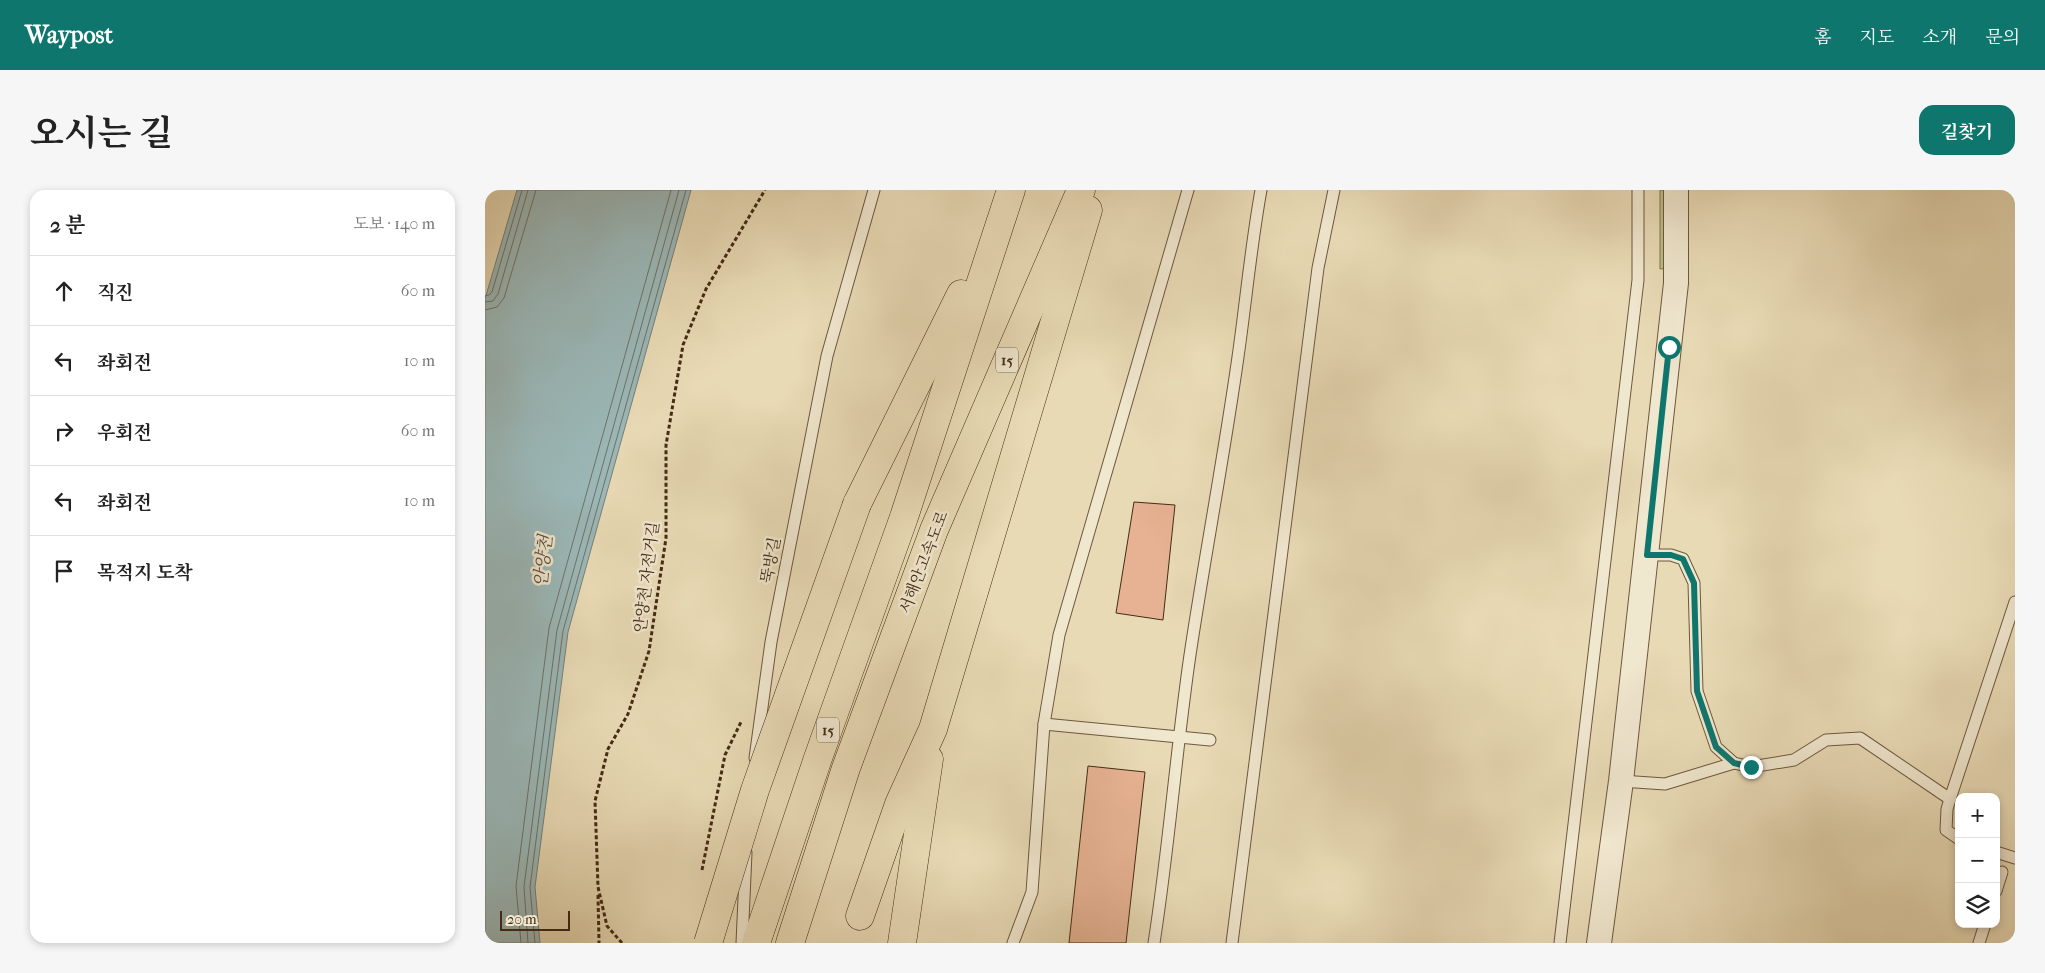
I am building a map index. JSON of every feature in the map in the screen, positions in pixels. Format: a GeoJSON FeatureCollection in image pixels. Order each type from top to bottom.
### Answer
{"type":"FeatureCollection","features":[{"type":"Feature","properties":{"kind":"highway"},"geometry":{"type":"LineString","coordinates":[[708,943],[755,790],[857,504],[946,327],[1010,190]]}},
{"type":"Feature","properties":{"kind":"highway","name":"서해안고속도로"},"geometry":{"type":"LineString","coordinates":[[755,943],[818,758],[904,518],[1010,190]]}},
{"type":"Feature","properties":{"kind":"highway","name":"서해안고속도로"},"geometry":{"type":"LineString","coordinates":[[790,943],[846,768],[934,530],[1081,190]]}},
{"type":"Feature","properties":{"kind":"highway"},"geometry":{"type":"LineString","coordinates":[[860,916],[899,804],[933,729],[1094,190]]}},
{"type":"Feature","properties":{"kind":"highway"},"geometry":{"type":"LineString","coordinates":[[902,938],[933,729]]}},
{"type":"Feature","properties":{"kind":"street"},"geometry":{"type":"LineString","coordinates":[[1599,943],[1621,781],[1676,283],[1676,190]]}},
{"type":"Feature","properties":{"kind":"lane","name":"뚝방길"},"geometry":{"type":"LineString","coordinates":[[742,943],[748,812],[771,642],[827,356],[874,190]]}},
{"type":"Feature","properties":{"kind":"lane"},"geometry":{"type":"LineString","coordinates":[[1013,943],[1032,892],[1044,724],[1059,635],[1188,190]]}},
{"type":"Feature","properties":{"kind":"lane"},"geometry":{"type":"LineString","coordinates":[[1154,943],[1164,881],[1179,737],[1193,635],[1239,356],[1253,233],[1261,190]]}},
{"type":"Feature","properties":{"kind":"lane"},"geometry":{"type":"LineString","coordinates":[[1232,943],[1318,268],[1335,190]]}},
{"type":"Feature","properties":{"kind":"lane"},"geometry":{"type":"LineString","coordinates":[[1560,943],[1638,280],[1638,190]]}},
{"type":"Feature","properties":{"kind":"lane"},"geometry":{"type":"LineString","coordinates":[[1647,555],[1671,555],[1683,559],[1694,583],[1697,691],[1716,747],[1734,763],[1751,767],[1794,760],[1826,740],[1860,738],[1950,799]]}},
{"type":"Feature","properties":{"kind":"lane"},"geometry":{"type":"LineString","coordinates":[[1958,838],[1946,830],[1947,809],[2015,602]]}},
{"type":"Feature","properties":{"kind":"lane"},"geometry":{"type":"LineString","coordinates":[[1044,724],[1210,740]]}},
{"type":"Feature","properties":{"kind":"lane"},"geometry":{"type":"LineString","coordinates":[[1621,781],[1665,784],[1734,763]]}},
{"type":"Feature","properties":{"kind":"lane"},"geometry":{"type":"LineString","coordinates":[[2000,853],[2015,858]]}},
{"type":"Feature","properties":{"kind":"lane"},"geometry":{"type":"LineString","coordinates":[[1999,883],[2002,872]]}},
{"type":"Feature","properties":{"kind":"lane"},"geometry":{"type":"LineString","coordinates":[[1979,943],[1984,928]]}},
{"type":"Feature","properties":{"kind":"path","name":"안양천 자전거길"},"geometry":{"type":"LineString","coordinates":[[622,943],[607,926],[598,887],[595,801],[608,748],[628,714],[649,651],[666,538],[666,445],[683,344],[706,289],[765,190]]}},
{"type":"Feature","properties":{"kind":"path"},"geometry":{"type":"LineString","coordinates":[[700,879],[725,755],[742,720]]}},
{"type":"Feature","properties":{"kind":"path"},"geometry":{"type":"LineString","coordinates":[[598,887],[599,943]]}},
{"type":"Feature","properties":{"kind":"green space"},"geometry":{"type":"Polygon","coordinates":[[[1660,190],[1678,190],[1679,267],[1660,269],[1660,190]]]}},
{"type":"Feature","properties":{"kind":"water","name":"안양천"},"geometry":{"type":"Polygon","coordinates":[[[517,190],[691,190],[568,632],[535,887],[540,943],[485,943],[485,299],[517,190]]]}},
{"type":"Feature","properties":{"kind":"building"},"geometry":{"type":"Polygon","coordinates":[[[1134,502],[1175,505],[1163,620],[1116,613],[1134,502]]]}},
{"type":"Feature","properties":{"kind":"building"},"geometry":{"type":"Polygon","coordinates":[[[1088,766],[1145,772],[1126,943],[1069,943],[1088,766]]]}},
{"type":"Feature","properties":{"kind":"route"},"geometry":{"type":"LineString","coordinates":[[1669,347],[1647,555],[1671,555],[1683,559],[1694,583],[1697,691],[1716,747],[1734,763],[1751,767]]}}]}
